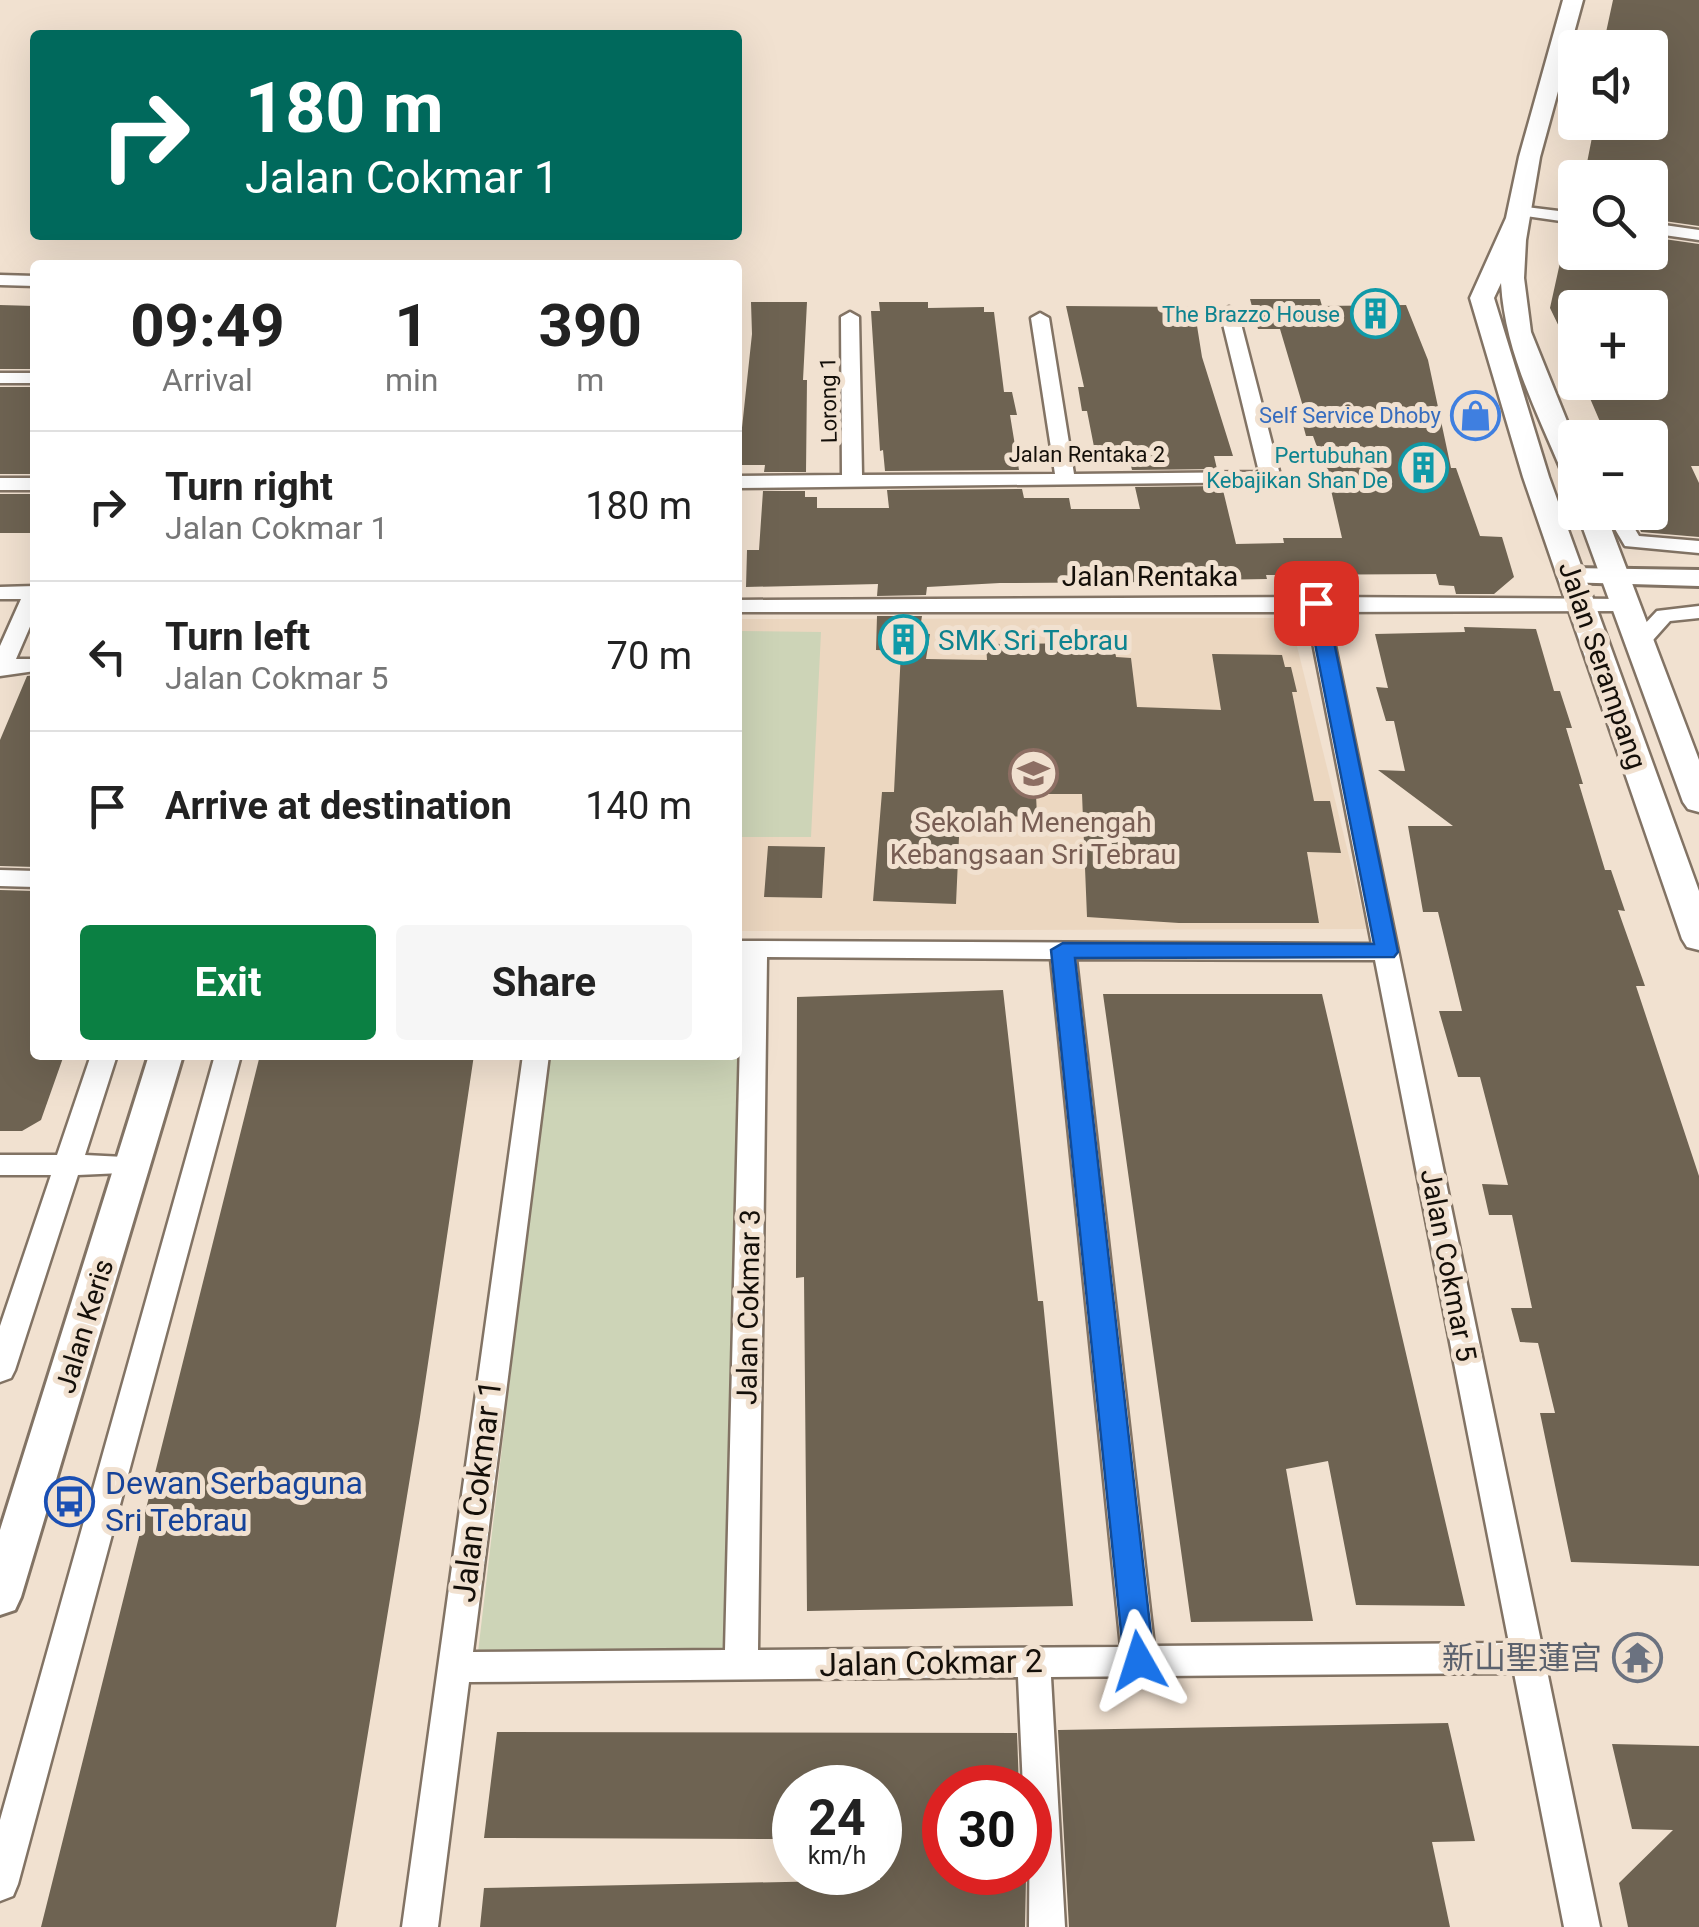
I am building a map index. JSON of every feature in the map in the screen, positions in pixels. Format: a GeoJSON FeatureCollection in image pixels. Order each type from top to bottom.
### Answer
{"type":"FeatureCollection","features":[{"type":"Feature","properties":{"kind":"main road","name":"Jalan Serampang"},"geometry":{"type":"LineString","coordinates":[[1572,0],[1517,216],[1482,298],[1504,382],[1699,939]]}},
{"type":"Feature","properties":{"kind":"main road","name":"Jalan Serampang"},"geometry":{"type":"LineString","coordinates":[[1517,216],[1512,278],[1516,319],[1558,428]]}},
{"type":"Feature","properties":{"kind":"main road","name":"Jalan Serampang"},"geometry":{"type":"LineString","coordinates":[[1597,530],[1699,802]]}},
{"type":"Feature","properties":{"kind":"street"},"geometry":{"type":"LineString","coordinates":[[1517,216],[1558,217]]}},
{"type":"Feature","properties":{"kind":"street"},"geometry":{"type":"LineString","coordinates":[[1668,231],[1699,235]]}},
{"type":"Feature","properties":{"kind":"street"},"geometry":{"type":"LineString","coordinates":[[0,280],[30,280]]}},
{"type":"Feature","properties":{"kind":"street","name":"Jalan Rentaka 2"},"geometry":{"type":"LineString","coordinates":[[742,482],[1265,478],[1269,470],[1229,312]]}},
{"type":"Feature","properties":{"kind":"street","name":"Lorong 1"},"geometry":{"type":"LineString","coordinates":[[850,317],[852,482]]}},
{"type":"Feature","properties":{"kind":"street"},"geometry":{"type":"LineString","coordinates":[[1040,318],[1065,478]]}},
{"type":"Feature","properties":{"kind":"street"},"geometry":{"type":"LineString","coordinates":[[0,378],[30,378]]}},
{"type":"Feature","properties":{"kind":"street"},"geometry":{"type":"LineString","coordinates":[[0,484],[30,484]]}},
{"type":"Feature","properties":{"kind":"street"},"geometry":{"type":"LineString","coordinates":[[1625,530],[1632,542],[1699,547]]}},
{"type":"Feature","properties":{"kind":"street"},"geometry":{"type":"LineString","coordinates":[[1576,590],[1619,590],[1699,578]]}},
{"type":"Feature","properties":{"kind":"street","name":"Jalan Rentaka"},"geometry":{"type":"LineString","coordinates":[[742,606],[1316,603],[1576,590]]}},
{"type":"Feature","properties":{"kind":"street"},"geometry":{"type":"LineString","coordinates":[[0,593],[30,593]]}},
{"type":"Feature","properties":{"kind":"street","name":"Jalan Cokmar 5"},"geometry":{"type":"LineString","coordinates":[[1316,603],[1582,1927]]}},
{"type":"Feature","properties":{"kind":"street"},"geometry":{"type":"LineString","coordinates":[[30,604],[1,668],[30,665]]}},
{"type":"Feature","properties":{"kind":"street"},"geometry":{"type":"LineString","coordinates":[[1637,644],[1664,615],[1699,612]]}},
{"type":"Feature","properties":{"kind":"street"},"geometry":{"type":"LineString","coordinates":[[0,878],[30,878]]}},
{"type":"Feature","properties":{"kind":"street"},"geometry":{"type":"LineString","coordinates":[[746,949],[1386,952]]}},
{"type":"Feature","properties":{"kind":"street","name":"Jalan Cokmar 3"},"geometry":{"type":"LineString","coordinates":[[742,1665],[746,949]]}},
{"type":"Feature","properties":{"kind":"street"},"geometry":{"type":"LineString","coordinates":[[1063,950],[1139,1661]]}},
{"type":"Feature","properties":{"kind":"street"},"geometry":{"type":"LineString","coordinates":[[0,1370],[102,1060]]}},
{"type":"Feature","properties":{"kind":"street","name":"Jalan Keris"},"geometry":{"type":"LineString","coordinates":[[0,1596],[165,1060]]}},
{"type":"Feature","properties":{"kind":"street"},"geometry":{"type":"LineString","coordinates":[[0,1884],[227,1060]]}},
{"type":"Feature","properties":{"kind":"street","name":"Jalan Cokmar 1"},"geometry":{"type":"LineString","coordinates":[[420,1927],[535,1060]]}},
{"type":"Feature","properties":{"kind":"street"},"geometry":{"type":"LineString","coordinates":[[0,1165],[134,1165]]}},
{"type":"Feature","properties":{"kind":"street","name":"Jalan Cokmar 2"},"geometry":{"type":"LineString","coordinates":[[454,1667],[1528,1658]]}},
{"type":"Feature","properties":{"kind":"street"},"geometry":{"type":"LineString","coordinates":[[1034,1662],[1047,1927]]}},
{"type":"Feature","properties":{"kind":"shaded area","name":"Sekolah Menengah Kebangsaan Sri Tebrau"},"geometry":{"type":"Polygon","coordinates":[[[1290,618],[1367,929],[742,931],[742,619],[1290,618]]]}},
{"type":"Feature","properties":{"kind":"green space"},"geometry":{"type":"Polygon","coordinates":[[[742,631],[821,632],[811,837],[742,837],[742,631]]]}},
{"type":"Feature","properties":{"kind":"green space"},"geometry":{"type":"Polygon","coordinates":[[[742,972],[761,972],[754,1667],[477,1661],[547,1060],[742,1060],[742,972]]]}},
{"type":"Feature","properties":{"kind":"building"},"geometry":{"type":"Polygon","coordinates":[[[1613,0],[1699,0],[1699,226],[1668,222],[1668,160],[1588,160],[1591,140],[1668,140],[1668,30],[1607,30],[1613,0]]]}},
{"type":"Feature","properties":{"kind":"building"},"geometry":{"type":"Polygon","coordinates":[[[1668,240],[1699,244],[1699,466],[1691,466],[1699,483],[1699,537],[1640,530],[1668,530],[1668,420],[1599,420],[1591,400],[1668,400],[1668,290],[1558,290],[1558,325],[1550,308],[1558,270],[1668,270],[1668,240]]]}},
{"type":"Feature","properties":{"kind":"building"},"geometry":{"type":"Polygon","coordinates":[[[1250,299],[1320,299],[1322,306],[1406,305],[1428,360],[1451,468],[1456,468],[1480,536],[1502,537],[1514,577],[1494,594],[1456,594],[1454,586],[1439,585],[1436,574],[1266,575],[1267,579],[1209,580],[1207,572],[1151,574],[1153,582],[1000,583],[927,587],[926,595],[877,596],[878,584],[746,587],[747,550],[759,550],[763,491],[805,491],[805,497],[817,497],[817,508],[889,508],[887,490],[1022,489],[1024,498],[1069,498],[1071,509],[1140,509],[1135,487],[1222,486],[1236,544],[1284,543],[1283,538],[1342,538],[1328,477],[1313,436],[1306,436],[1299,410],[1304,410],[1280,329],[1258,329],[1250,299]]]}},
{"type":"Feature","properties":{"kind":"building"},"geometry":{"type":"Polygon","coordinates":[[[751,302],[807,302],[803,380],[807,380],[806,472],[764,472],[765,465],[742,465],[751,302]]]}},
{"type":"Feature","properties":{"kind":"building"},"geometry":{"type":"Polygon","coordinates":[[[879,302],[928,302],[928,308],[984,307],[984,312],[994,312],[1004,392],[1012,392],[1017,415],[1010,415],[1019,470],[885,471],[883,450],[880,451],[871,311],[880,311],[879,302]]]}},
{"type":"Feature","properties":{"kind":"building"},"geometry":{"type":"Polygon","coordinates":[[[0,305],[30,306],[30,369],[0,369],[0,305]]]}},
{"type":"Feature","properties":{"kind":"building"},"geometry":{"type":"Polygon","coordinates":[[[1066,306],[1194,307],[1202,357],[1233,456],[1214,456],[1217,469],[1132,470],[1130,462],[1097,462],[1087,411],[1082,411],[1078,387],[1084,387],[1066,306]]]}},
{"type":"Feature","properties":{"kind":"building"},"geometry":{"type":"Polygon","coordinates":[[[0,387],[30,387],[30,474],[0,474],[0,387]]]}},
{"type":"Feature","properties":{"kind":"building"},"geometry":{"type":"Polygon","coordinates":[[[0,494],[30,494],[30,533],[0,533],[0,494]]]}},
{"type":"Feature","properties":{"kind":"building"},"geometry":{"type":"Polygon","coordinates":[[[877,616],[922,616],[919,634],[930,634],[926,659],[987,660],[986,644],[1114,643],[1116,657],[1131,658],[1137,707],[1221,710],[1212,654],[1282,655],[1285,667],[1291,667],[1297,692],[1292,692],[1314,801],[1330,801],[1341,853],[1307,852],[1319,923],[1179,923],[1087,917],[1082,794],[1036,794],[1037,817],[960,815],[956,904],[873,901],[882,792],[894,792],[901,651],[876,650],[877,616]]]}},
{"type":"Feature","properties":{"kind":"building"},"geometry":{"type":"Polygon","coordinates":[[[1464,627],[1536,629],[1554,691],[1560,691],[1572,728],[1566,728],[1583,784],[1579,784],[1605,870],[1611,870],[1625,911],[1618,910],[1645,986],[1636,986],[1699,1176],[1699,1566],[1571,1562],[1540,1413],[1555,1413],[1538,1343],[1520,1342],[1511,1308],[1532,1308],[1512,1215],[1489,1215],[1482,1184],[1508,1185],[1480,1077],[1458,1077],[1439,1011],[1462,1011],[1438,912],[1423,912],[1408,826],[1453,826],[1378,770],[1405,771],[1394,721],[1386,721],[1376,687],[1388,688],[1375,634],[1465,632],[1464,627]]]}},
{"type":"Feature","properties":{"kind":"building"},"geometry":{"type":"Polygon","coordinates":[[[30,676],[30,867],[0,866],[0,740],[30,676]]]}},
{"type":"Feature","properties":{"kind":"building"},"geometry":{"type":"Polygon","coordinates":[[[768,846],[825,847],[822,898],[764,897],[768,846]]]}},
{"type":"Feature","properties":{"kind":"building"},"geometry":{"type":"Polygon","coordinates":[[[0,890],[30,891],[30,1060],[62,1060],[41,1120],[22,1131],[0,1131],[0,890]]]}},
{"type":"Feature","properties":{"kind":"building"},"geometry":{"type":"Polygon","coordinates":[[[1003,990],[1038,1301],[1043,1301],[1073,1606],[807,1611],[804,1277],[796,1278],[797,997],[1003,990]]]}},
{"type":"Feature","properties":{"kind":"building"},"geometry":{"type":"Polygon","coordinates":[[[1103,994],[1322,994],[1465,1606],[1356,1605],[1328,1461],[1286,1469],[1313,1621],[1191,1622],[1103,994]]]}},
{"type":"Feature","properties":{"kind":"building"},"geometry":{"type":"Polygon","coordinates":[[[259,1060],[473,1060],[420,1417],[336,1927],[41,1927],[259,1060]]]}},
{"type":"Feature","properties":{"kind":"building"},"geometry":{"type":"Polygon","coordinates":[[[1448,1723],[1475,1841],[1432,1842],[1450,1927],[1069,1927],[1058,1730],[1448,1723]]]}},
{"type":"Feature","properties":{"kind":"building"},"geometry":{"type":"Polygon","coordinates":[[[497,1732],[1017,1733],[1018,1765],[922,1765],[922,1895],[1026,1895],[1025,1927],[480,1927],[484,1888],[772,1882],[772,1895],[902,1895],[902,1765],[772,1765],[772,1839],[484,1838],[497,1732]]]}},
{"type":"Feature","properties":{"kind":"building"},"geometry":{"type":"Polygon","coordinates":[[[1612,1744],[1699,1746],[1699,1927],[1628,1927],[1619,1883],[1673,1830],[1632,1829],[1612,1744]]]}},
{"type":"Feature","properties":{"kind":"place","name":"The Brazzo House"},"geometry":{"type":"Point","coordinates":[1375,314]}},
{"type":"Feature","properties":{"kind":"place","name":"Self Service Dhoby"},"geometry":{"type":"Point","coordinates":[1476,415]}},
{"type":"Feature","properties":{"kind":"place","name":"Pertubuhan Kebajikan Shan De"},"geometry":{"type":"Point","coordinates":[1423,468]}},
{"type":"Feature","properties":{"kind":"place","name":"SMK Sri Tebrau"},"geometry":{"type":"Point","coordinates":[903,640]}},
{"type":"Feature","properties":{"kind":"place","name":"Sekolah Menengah Kebangsaan Sri Tebrau"},"geometry":{"type":"Point","coordinates":[1033,774]}},
{"type":"Feature","properties":{"kind":"place","name":"Dewan Serbaguna Sri Tebrau"},"geometry":{"type":"Point","coordinates":[70,1501]}},
{"type":"Feature","properties":{"kind":"place","name":"新山聖蓮宫"},"geometry":{"type":"Point","coordinates":[1637,1658]}},
{"type":"Feature","properties":{"kind":"route"},"geometry":{"type":"LineString","coordinates":[[1139,1661],[1063,950],[1386,952],[1316,603]]}}]}
